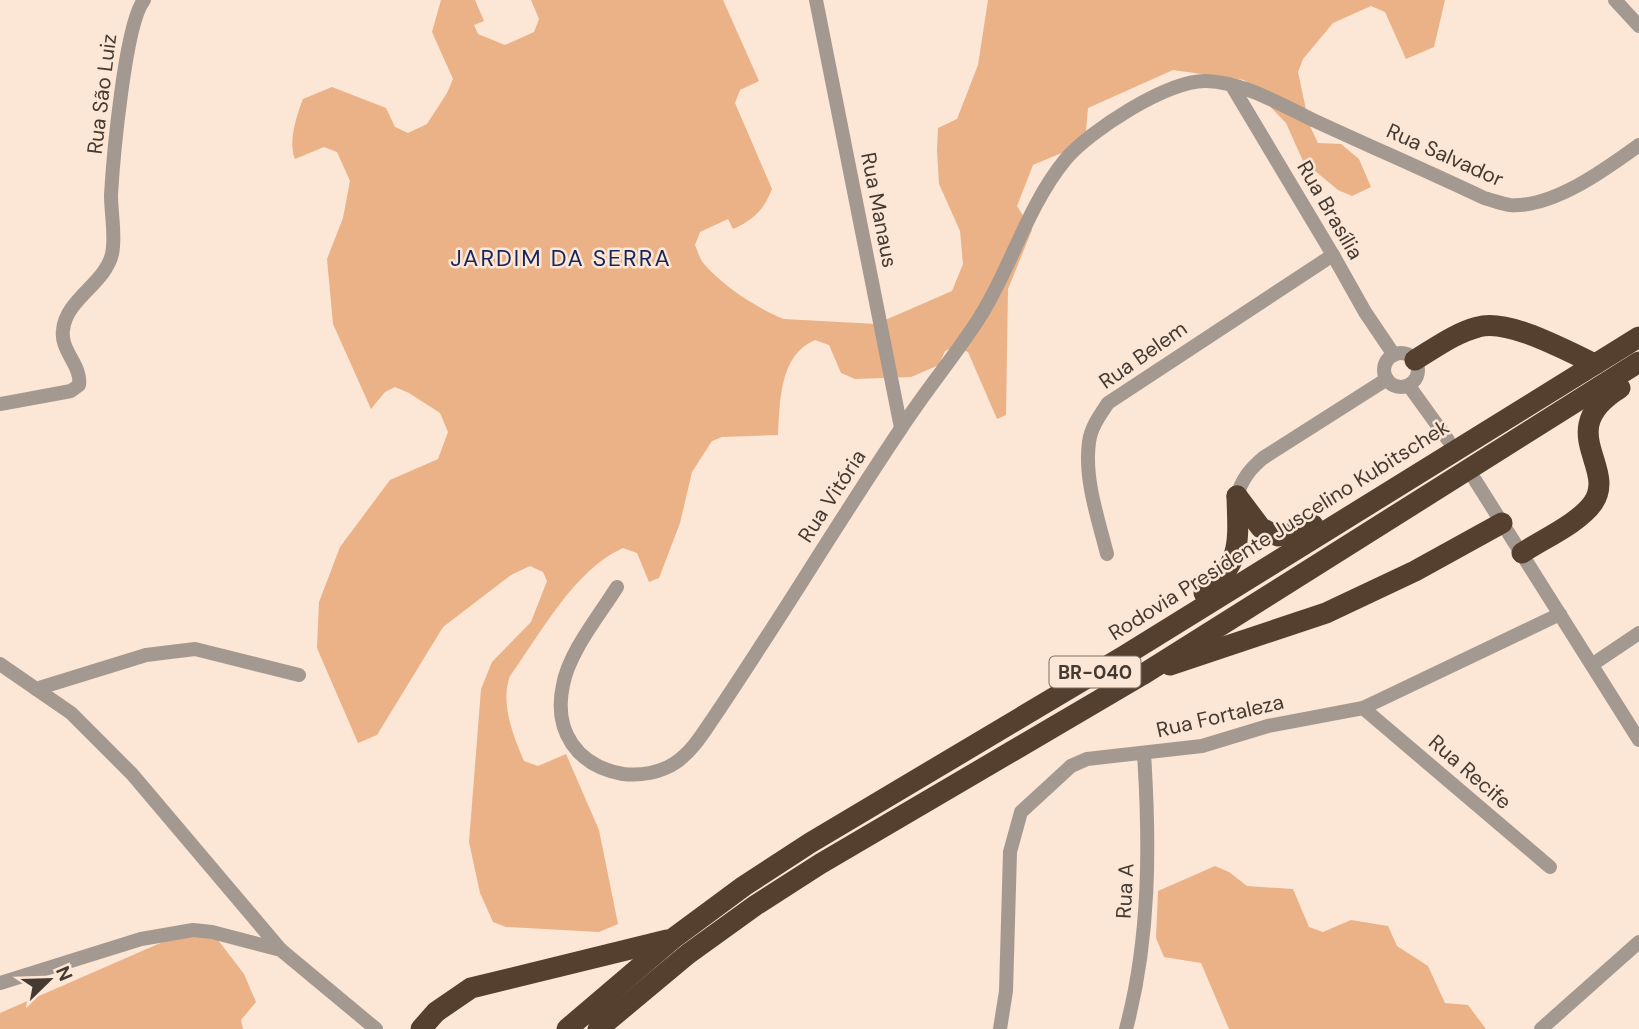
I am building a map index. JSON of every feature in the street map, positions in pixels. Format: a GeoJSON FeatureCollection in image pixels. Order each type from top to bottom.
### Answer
{"type":"FeatureCollection","features":[{"type":"Feature","properties":{"kind":"highway"},"geometry":{"type":"LineString","coordinates":[[1415,360],[1455,336],[1480,326],[1516,329],[1595,364]]}},
{"type":"Feature","properties":{"kind":"highway","name":"Rodovia Presidente Juscelino Kubitschek"},"geometry":{"type":"LineString","coordinates":[[567,1029],[676,937],[744,886],[810,843],[1124,656],[1639,337]]}},
{"type":"Feature","properties":{"kind":"highway","name":"BR-040"},"geometry":{"type":"LineString","coordinates":[[598,1029],[688,954],[766,898],[1142,674],[1639,362]]}},
{"type":"Feature","properties":{"kind":"highway"},"geometry":{"type":"LineString","coordinates":[[1522,553],[1582,515],[1595,501],[1599,489],[1588,435],[1588,422],[1603,398],[1639,372]]}},
{"type":"Feature","properties":{"kind":"highway"},"geometry":{"type":"LineString","coordinates":[[1237,496],[1262,528],[1278,537],[1289,535],[1438,460]]}},
{"type":"Feature","properties":{"kind":"highway"},"geometry":{"type":"LineString","coordinates":[[1124,656],[1215,585],[1226,573],[1234,558],[1238,539],[1237,496]]}},
{"type":"Feature","properties":{"kind":"highway"},"geometry":{"type":"LineString","coordinates":[[1142,674],[1326,613],[1415,571],[1502,523]]}},
{"type":"Feature","properties":{"kind":"highway"},"geometry":{"type":"LineString","coordinates":[[421,1029],[436,1012],[471,988],[676,937]]}},
{"type":"Feature","properties":{"kind":"street","name":"Rua São Luiz"},"geometry":{"type":"LineString","coordinates":[[0,404],[71,391],[79,385],[78,373],[62,341],[64,323],[74,304],[97,280],[112,256],[111,195],[125,72],[133,23],[144,0]]}},
{"type":"Feature","properties":{"kind":"street","name":"Rua Manaus"},"geometry":{"type":"LineString","coordinates":[[816,0],[901,428]]}},
{"type":"Feature","properties":{"kind":"street"},"geometry":{"type":"LineString","coordinates":[[1615,0],[1639,26]]}},
{"type":"Feature","properties":{"kind":"street","name":"Rua Vitória"},"geometry":{"type":"LineString","coordinates":[[617,587],[569,663],[561,706],[564,727],[574,747],[591,764],[630,775],[652,773],[674,764],[691,749],[710,723],[901,428],[978,320],[1001,279],[1028,218],[1066,158],[1089,137],[1160,93],[1183,84],[1206,81],[1232,86]]}},
{"type":"Feature","properties":{"kind":"street","name":"Rua Salvador"},"geometry":{"type":"LineString","coordinates":[[1232,86],[1271,99],[1483,198],[1511,205],[1562,194],[1639,145]]}},
{"type":"Feature","properties":{"kind":"street","name":"Rua Brasília"},"geometry":{"type":"LineString","coordinates":[[1232,86],[1334,255],[1365,312],[1394,355]]}},
{"type":"Feature","properties":{"kind":"street","name":"Rua Belem"},"geometry":{"type":"LineString","coordinates":[[1107,554],[1089,479],[1089,441],[1096,422],[1108,403],[1334,255]]}},
{"type":"Feature","properties":{"kind":"street"},"geometry":{"type":"LineString","coordinates":[[1403,353],[1415,360],[1419,371],[1409,386],[1399,387],[1387,380],[1386,363],[1394,355],[1403,353]]}},
{"type":"Feature","properties":{"kind":"street"},"geometry":{"type":"LineString","coordinates":[[1237,496],[1241,484],[1256,464],[1387,380]]}},
{"type":"Feature","properties":{"kind":"street"},"geometry":{"type":"LineString","coordinates":[[1409,386],[1448,440]]}},
{"type":"Feature","properties":{"kind":"street"},"geometry":{"type":"LineString","coordinates":[[1475,480],[1639,740]]}},
{"type":"Feature","properties":{"kind":"street","name":"Rua Fortaleza"},"geometry":{"type":"LineString","coordinates":[[1000,1029],[1006,991],[1010,852],[1021,812],[1071,766],[1087,759],[1202,746],[1268,726],[1363,708],[1560,614]]}},
{"type":"Feature","properties":{"kind":"street"},"geometry":{"type":"LineString","coordinates":[[1593,664],[1639,633]]}},
{"type":"Feature","properties":{"kind":"street"},"geometry":{"type":"LineString","coordinates":[[36,689],[146,655],[195,649],[299,675]]}},
{"type":"Feature","properties":{"kind":"street"},"geometry":{"type":"LineString","coordinates":[[0,664],[71,713],[132,774],[281,950],[376,1029]]}},
{"type":"Feature","properties":{"kind":"street","name":"Rua Recife"},"geometry":{"type":"LineString","coordinates":[[1363,708],[1550,867]]}},
{"type":"Feature","properties":{"kind":"street","name":"Rua A"},"geometry":{"type":"LineString","coordinates":[[1126,1029],[1136,995],[1144,929],[1148,815],[1143,754]]}},
{"type":"Feature","properties":{"kind":"street"},"geometry":{"type":"LineString","coordinates":[[0,982],[141,939],[193,930],[212,932],[281,950]]}},
{"type":"Feature","properties":{"kind":"street"},"geometry":{"type":"LineString","coordinates":[[1541,1029],[1639,942]]}},
{"type":"Feature","properties":{"kind":"shaded area"},"geometry":{"type":"Polygon","coordinates":[[[441,0],[475,0],[484,21],[474,25],[478,34],[505,45],[534,32],[539,19],[531,0],[723,0],[759,81],[740,90],[735,103],[772,189],[761,209],[746,222],[733,229],[728,219],[700,232],[695,245],[700,258],[712,273],[731,289],[784,319],[876,324],[952,291],[963,264],[960,231],[939,184],[938,128],[957,119],[978,65],[988,0],[1445,0],[1434,47],[1406,59],[1385,12],[1371,6],[1333,23],[1303,59],[1298,72],[1309,124],[1318,143],[1341,144],[1359,159],[1371,187],[1352,196],[1338,190],[1303,161],[1286,123],[1244,80],[1173,70],[1088,108],[1086,131],[1071,149],[1033,165],[1017,206],[1032,230],[1008,289],[1006,415],[997,419],[968,352],[954,347],[945,351],[939,365],[911,377],[855,379],[841,373],[829,345],[815,340],[803,347],[788,368],[781,394],[778,435],[722,437],[712,441],[692,472],[680,523],[659,578],[649,582],[637,553],[623,548],[605,558],[574,587],[546,622],[510,676],[506,697],[512,730],[524,761],[538,766],[566,754],[599,830],[618,924],[599,932],[506,927],[493,922],[480,893],[469,842],[481,689],[492,662],[531,622],[547,581],[543,572],[530,566],[511,575],[443,627],[377,735],[358,743],[317,648],[319,602],[340,547],[390,480],[438,459],[448,432],[440,413],[395,387],[385,392],[371,409],[333,324],[327,259],[343,218],[350,181],[337,152],[324,147],[295,159],[292,145],[294,129],[303,99],[332,87],[386,108],[395,127],[408,133],[427,124],[453,79],[432,32],[441,0]]]}},
{"type":"Feature","properties":{"kind":"shaded area"},"geometry":{"type":"Polygon","coordinates":[[[1215,866],[1229,872],[1247,886],[1293,889],[1309,927],[1323,932],[1351,920],[1388,926],[1397,946],[1428,966],[1445,1003],[1468,1005],[1486,1029],[1229,1029],[1201,963],[1164,957],[1156,938],[1158,891],[1215,866]]]}},
{"type":"Feature","properties":{"kind":"shaded area"},"geometry":{"type":"Polygon","coordinates":[[[181,934],[218,940],[244,974],[256,1002],[241,1020],[243,1029],[0,1029],[0,1013],[181,934]]]}},
{"type":"Feature","properties":{"kind":"district","name":"JARDIM DA SERRA"},"geometry":{"type":"Point","coordinates":[561,258]}}]}
